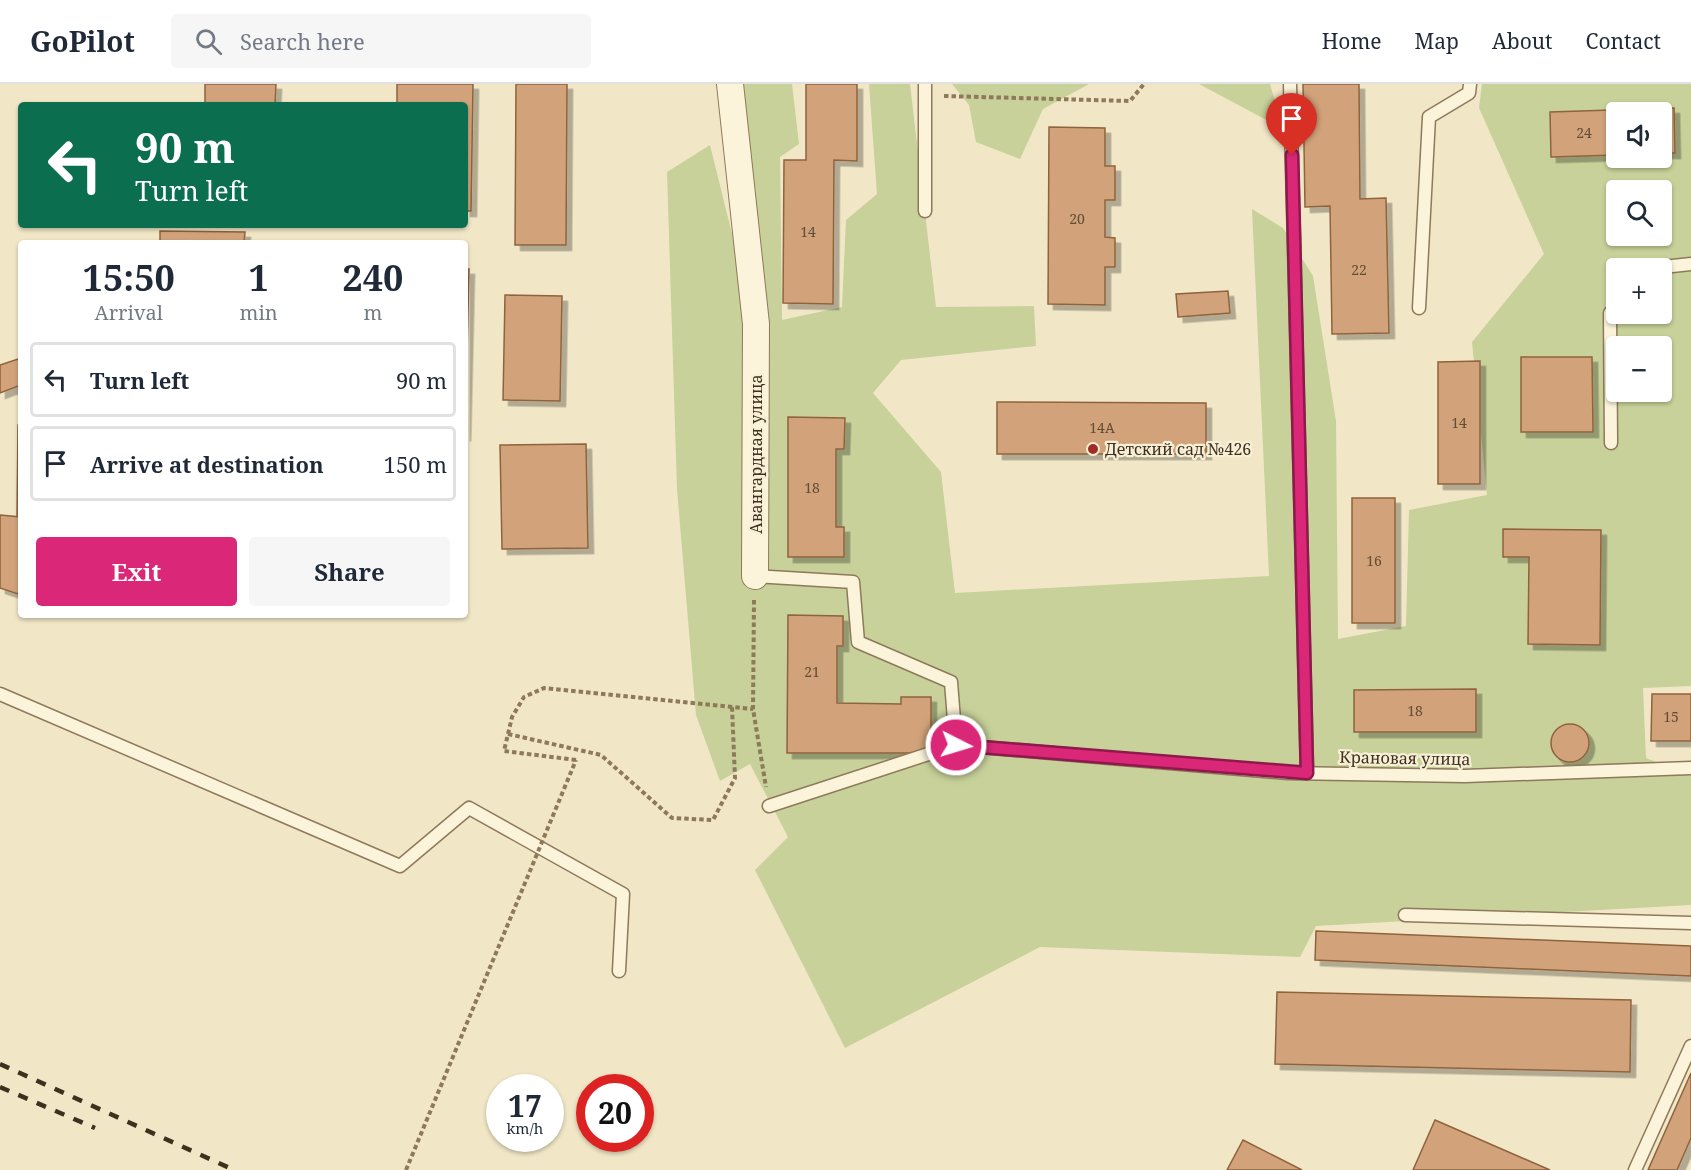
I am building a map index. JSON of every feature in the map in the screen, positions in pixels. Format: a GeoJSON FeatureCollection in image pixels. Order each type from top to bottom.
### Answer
{"type":"FeatureCollection","features":[{"type":"Feature","properties":{"kind":"street","name":"Авангардная улица"},"geometry":{"type":"LineString","coordinates":[[730,84],[756,324],[755,576]]}},
{"type":"Feature","properties":{"kind":"lane"},"geometry":{"type":"LineString","coordinates":[[1290,84],[1307,773]]}},
{"type":"Feature","properties":{"kind":"lane"},"geometry":{"type":"LineString","coordinates":[[1419,308],[1429,117],[1469,93],[1470,84]]}},
{"type":"Feature","properties":{"kind":"lane"},"geometry":{"type":"LineString","coordinates":[[925,90],[925,211]]}},
{"type":"Feature","properties":{"kind":"lane"},"geometry":{"type":"LineString","coordinates":[[1672,266],[1691,264]]}},
{"type":"Feature","properties":{"kind":"lane"},"geometry":{"type":"LineString","coordinates":[[1610,324],[1611,443]]}},
{"type":"Feature","properties":{"kind":"lane"},"geometry":{"type":"LineString","coordinates":[[755,576],[853,582],[858,642],[951,682],[956,745]]}},
{"type":"Feature","properties":{"kind":"lane"},"geometry":{"type":"LineString","coordinates":[[0,694],[400,866],[469,808],[623,894],[619,971]]}},
{"type":"Feature","properties":{"kind":"lane","name":"Крановая улица"},"geometry":{"type":"LineString","coordinates":[[769,806],[956,745],[1307,773],[1465,776],[1691,768]]}},
{"type":"Feature","properties":{"kind":"lane"},"geometry":{"type":"LineString","coordinates":[[1405,915],[1691,923]]}},
{"type":"Feature","properties":{"kind":"lane"},"geometry":{"type":"LineString","coordinates":[[1635,1170],[1691,1046]]}},
{"type":"Feature","properties":{"kind":"path"},"geometry":{"type":"LineString","coordinates":[[925,90],[1130,101],[1144,84]]}},
{"type":"Feature","properties":{"kind":"path"},"geometry":{"type":"LineString","coordinates":[[755,576],[753,709],[769,806]]}},
{"type":"Feature","properties":{"kind":"path"},"geometry":{"type":"LineString","coordinates":[[406,1170],[576,760],[504,751],[512,717],[524,697],[544,688],[753,709]]}},
{"type":"Feature","properties":{"kind":"path"},"geometry":{"type":"LineString","coordinates":[[508,734],[601,755],[672,818],[713,820],[735,778],[732,707]]}},
{"type":"Feature","properties":{"kind":"green space"},"geometry":{"type":"Polygon","coordinates":[[[735,84],[792,84],[799,144],[780,157],[782,320],[842,307],[846,220],[877,194],[869,84],[910,84],[936,307],[1034,306],[1036,346],[901,360],[873,393],[941,472],[955,593],[1269,576],[1252,209],[1283,228],[1313,276],[1336,421],[1338,639],[1406,626],[1409,510],[1487,495],[1472,342],[1544,254],[1479,108],[1482,84],[1691,84],[1691,686],[1643,688],[1646,758],[1691,776],[1691,905],[1316,926],[1300,957],[1040,947],[845,1048],[755,870],[788,837],[750,764],[720,781],[696,715],[677,489],[667,172],[710,145],[737,254],[735,84]]]}},
{"type":"Feature","properties":{"kind":"green space"},"geometry":{"type":"Polygon","coordinates":[[[952,84],[1089,84],[1043,109],[1020,159],[976,142],[969,105],[952,84]]]}},
{"type":"Feature","properties":{"kind":"green space"},"geometry":{"type":"Polygon","coordinates":[[[1199,84],[1270,84],[1283,129],[1199,84]]]}},
{"type":"Feature","properties":{"kind":"building"},"geometry":{"type":"Polygon","coordinates":[[[205,84],[276,84],[275,102],[205,102],[205,84]]]}},
{"type":"Feature","properties":{"kind":"building"},"geometry":{"type":"Polygon","coordinates":[[[397,84],[473,84],[471,211],[468,211],[468,102],[397,102],[397,84]]]}},
{"type":"Feature","properties":{"kind":"building"},"geometry":{"type":"Polygon","coordinates":[[[516,84],[567,84],[566,245],[515,245],[516,84]]]}},
{"type":"Feature","properties":{"kind":"building"},"geometry":{"type":"Polygon","coordinates":[[[806,84],[857,84],[857,161],[834,160],[833,304],[783,303],[784,160],[806,160],[806,84]]]}},
{"type":"Feature","properties":{"kind":"building"},"geometry":{"type":"Polygon","coordinates":[[[1303,84],[1359,84],[1360,199],[1386,198],[1389,333],[1332,334],[1330,206],[1305,207],[1303,84]]]}},
{"type":"Feature","properties":{"kind":"building"},"geometry":{"type":"Polygon","coordinates":[[[1672,108],[1674,108],[1675,153],[1672,153],[1672,108]]]}},
{"type":"Feature","properties":{"kind":"building"},"geometry":{"type":"Polygon","coordinates":[[[1606,110],[1606,155],[1551,157],[1550,112],[1606,110]]]}},
{"type":"Feature","properties":{"kind":"building"},"geometry":{"type":"Polygon","coordinates":[[[1049,127],[1105,128],[1105,166],[1115,166],[1115,200],[1105,200],[1105,237],[1115,238],[1115,267],[1105,267],[1105,305],[1048,304],[1049,127]]]}},
{"type":"Feature","properties":{"kind":"building"},"geometry":{"type":"Polygon","coordinates":[[[160,231],[245,232],[244,240],[160,240],[160,231]]]}},
{"type":"Feature","properties":{"kind":"building"},"geometry":{"type":"Polygon","coordinates":[[[1228,291],[1230,313],[1178,317],[1176,294],[1228,291]]]}},
{"type":"Feature","properties":{"kind":"building"},"geometry":{"type":"Polygon","coordinates":[[[505,295],[562,296],[560,401],[503,400],[505,295]]]}},
{"type":"Feature","properties":{"kind":"building"},"geometry":{"type":"Polygon","coordinates":[[[1521,357],[1592,357],[1593,432],[1521,432],[1521,357]]]}},
{"type":"Feature","properties":{"kind":"building"},"geometry":{"type":"Polygon","coordinates":[[[18,359],[18,386],[0,393],[0,365],[18,359]]]}},
{"type":"Feature","properties":{"kind":"building"},"geometry":{"type":"Polygon","coordinates":[[[1480,361],[1480,484],[1438,484],[1438,362],[1480,361]]]}},
{"type":"Feature","properties":{"kind":"building"},"geometry":{"type":"Polygon","coordinates":[[[997,402],[1206,403],[1206,454],[997,454],[997,402]]]}},
{"type":"Feature","properties":{"kind":"building"},"geometry":{"type":"Polygon","coordinates":[[[788,417],[845,418],[844,449],[836,449],[836,527],[844,527],[844,557],[788,557],[788,417]]]}},
{"type":"Feature","properties":{"kind":"building"},"geometry":{"type":"Polygon","coordinates":[[[18,425],[18,517],[17,517],[18,425]]]}},
{"type":"Feature","properties":{"kind":"building"},"geometry":{"type":"Polygon","coordinates":[[[586,444],[588,548],[502,549],[500,445],[586,444]]]}},
{"type":"Feature","properties":{"kind":"building"},"geometry":{"type":"Polygon","coordinates":[[[1352,498],[1395,498],[1395,623],[1352,623],[1352,498]]]}},
{"type":"Feature","properties":{"kind":"building"},"geometry":{"type":"Polygon","coordinates":[[[0,515],[18,517],[18,594],[0,588],[0,515]]]}},
{"type":"Feature","properties":{"kind":"building"},"geometry":{"type":"Polygon","coordinates":[[[1503,529],[1601,530],[1600,645],[1528,644],[1529,557],[1503,557],[1503,529]]]}},
{"type":"Feature","properties":{"kind":"building"},"geometry":{"type":"Polygon","coordinates":[[[788,615],[843,616],[843,646],[837,646],[837,703],[901,704],[901,697],[931,697],[931,753],[787,753],[788,615]]]}},
{"type":"Feature","properties":{"kind":"building"},"geometry":{"type":"Polygon","coordinates":[[[1476,689],[1476,732],[1354,732],[1354,690],[1476,689]]]}},
{"type":"Feature","properties":{"kind":"building"},"geometry":{"type":"Polygon","coordinates":[[[1652,694],[1691,694],[1691,741],[1651,741],[1652,694]]]}},
{"type":"Feature","properties":{"kind":"building"},"geometry":{"type":"Polygon","coordinates":[[[1570,724],[1583,730],[1589,743],[1583,756],[1570,762],[1557,756],[1551,743],[1557,730],[1570,724]]]}},
{"type":"Feature","properties":{"kind":"building"},"geometry":{"type":"Polygon","coordinates":[[[1316,931],[1691,946],[1691,976],[1315,960],[1316,931]]]}},
{"type":"Feature","properties":{"kind":"building"},"geometry":{"type":"Polygon","coordinates":[[[1277,992],[1631,1000],[1630,1072],[1275,1064],[1277,992]]]}},
{"type":"Feature","properties":{"kind":"building"},"geometry":{"type":"Polygon","coordinates":[[[1691,1073],[1691,1138],[1677,1170],[1648,1170],[1691,1073]]]}},
{"type":"Feature","properties":{"kind":"building"},"geometry":{"type":"Polygon","coordinates":[[[1435,1120],[1550,1170],[1413,1170],[1435,1120]]]}},
{"type":"Feature","properties":{"kind":"building"},"geometry":{"type":"Polygon","coordinates":[[[1243,1140],[1302,1170],[1227,1170],[1243,1140]]]}},
{"type":"Feature","properties":{"kind":"railway"},"geometry":{"type":"LineString","coordinates":[[0,1064],[234,1170]]}},
{"type":"Feature","properties":{"kind":"railway"},"geometry":{"type":"LineString","coordinates":[[0,1087],[95,1128]]}},
{"type":"Feature","properties":{"kind":"place","name":"Детский сад №426"},"geometry":{"type":"Point","coordinates":[1093,449]}},
{"type":"Feature","properties":{"kind":"route"},"geometry":{"type":"LineString","coordinates":[[956,745],[1307,773],[1292,155]]}}]}
